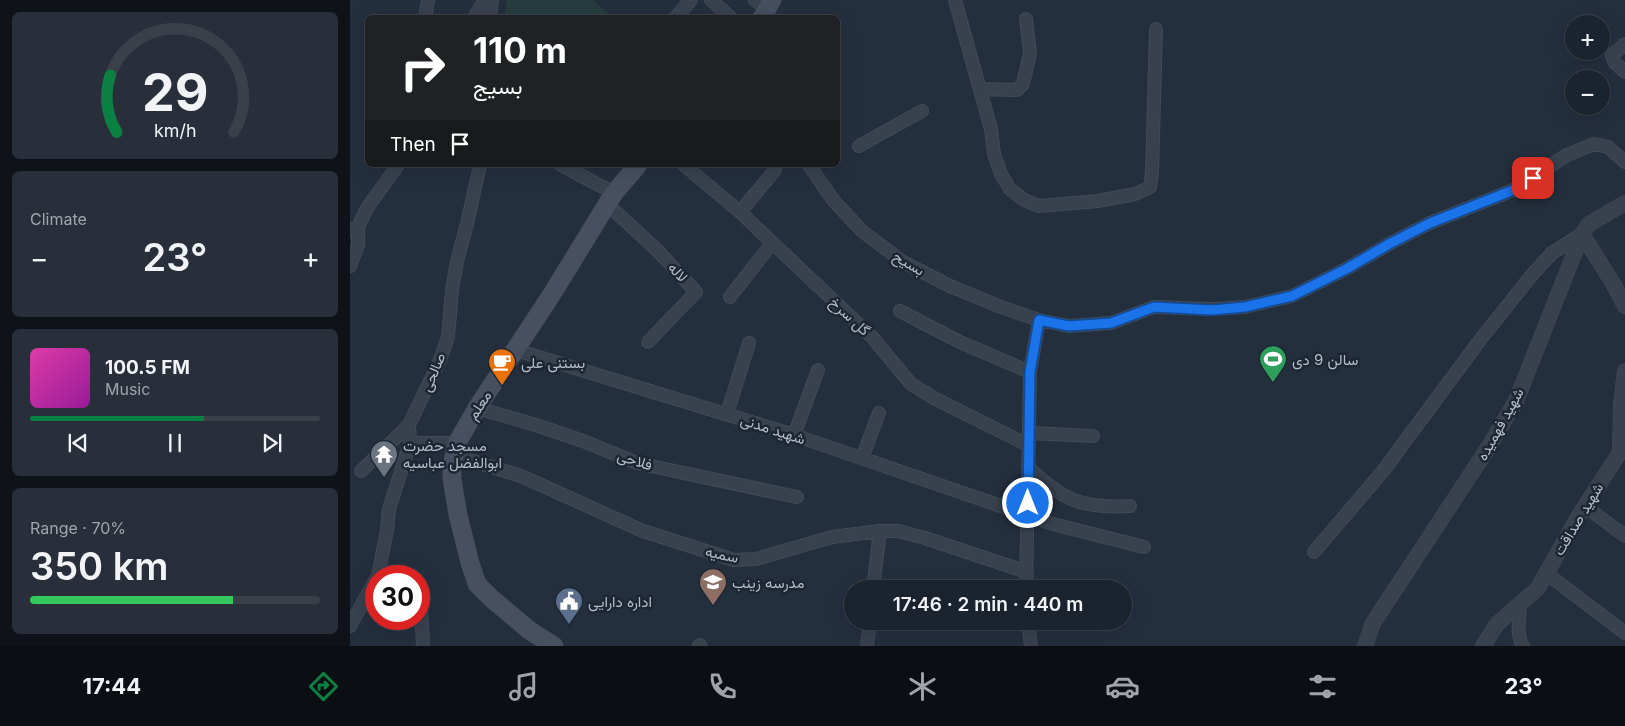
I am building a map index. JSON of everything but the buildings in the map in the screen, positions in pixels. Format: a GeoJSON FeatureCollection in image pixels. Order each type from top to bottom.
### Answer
{"type":"FeatureCollection","features":[{"type":"Feature","properties":{"kind":"main road","name":"معلم"},"geometry":{"type":"LineString","coordinates":[[554,646],[529,630],[482,591],[477,584],[470,563],[452,479],[452,466],[456,449],[477,408],[582,247],[611,198],[636,167]]}},
{"type":"Feature","properties":{"kind":"street"},"geometry":{"type":"LineString","coordinates":[[426,15],[428,0]]}},
{"type":"Feature","properties":{"kind":"street"},"geometry":{"type":"LineString","coordinates":[[476,15],[485,0]]}},
{"type":"Feature","properties":{"kind":"street"},"geometry":{"type":"LineString","coordinates":[[490,15],[492,0]]}},
{"type":"Feature","properties":{"kind":"street"},"geometry":{"type":"LineString","coordinates":[[678,15],[691,0]]}},
{"type":"Feature","properties":{"kind":"street"},"geometry":{"type":"LineString","coordinates":[[711,0],[728,15]]}},
{"type":"Feature","properties":{"kind":"street"},"geometry":{"type":"LineString","coordinates":[[955,0],[991,129],[994,154],[1001,174],[1010,189],[1024,200],[1039,206],[1057,206],[1098,201],[1135,194],[1150,187],[1156,29]]}},
{"type":"Feature","properties":{"kind":"street"},"geometry":{"type":"LineString","coordinates":[[980,89],[1016,90],[1024,84],[1030,53],[1026,19]]}},
{"type":"Feature","properties":{"kind":"street"},"geometry":{"type":"LineString","coordinates":[[1625,44],[1612,55],[1615,63],[1625,72]]}},
{"type":"Feature","properties":{"kind":"street"},"geometry":{"type":"LineString","coordinates":[[859,146],[922,111]]}},
{"type":"Feature","properties":{"kind":"street","name":"بسیح"},"geometry":{"type":"LineString","coordinates":[[810,167],[833,200],[862,231],[903,262],[950,286],[1001,307],[1039,320],[1069,326],[1111,323],[1154,307],[1212,310],[1245,307],[1292,296],[1430,223],[1511,191],[1567,155],[1594,144],[1608,147],[1625,162]]}},
{"type":"Feature","properties":{"kind":"street"},"geometry":{"type":"LineString","coordinates":[[350,266],[358,245],[354,228],[397,167]]}},
{"type":"Feature","properties":{"kind":"street","name":"صالحی"},"geometry":{"type":"LineString","coordinates":[[380,565],[389,509],[410,443],[409,425],[440,360],[448,337],[452,290],[457,261],[480,167]]}},
{"type":"Feature","properties":{"kind":"street"},"geometry":{"type":"LineString","coordinates":[[564,167],[611,198]]}},
{"type":"Feature","properties":{"kind":"street","name":"گل سرخ"},"geometry":{"type":"LineString","coordinates":[[686,167],[740,212],[874,338],[911,384],[934,398],[1029,439]]}},
{"type":"Feature","properties":{"kind":"street"},"geometry":{"type":"LineString","coordinates":[[740,212],[775,170]]}},
{"type":"Feature","properties":{"kind":"street","name":"لاله"},"geometry":{"type":"LineString","coordinates":[[611,198],[696,292],[648,342]]}},
{"type":"Feature","properties":{"kind":"street","name":"شهید فهمیده"},"geometry":{"type":"LineString","coordinates":[[1364,646],[1382,609],[1488,448],[1516,401],[1582,234],[1589,224],[1625,203]]}},
{"type":"Feature","properties":{"kind":"street"},"geometry":{"type":"LineString","coordinates":[[1314,552],[1383,471],[1480,340],[1531,276],[1552,253],[1582,234],[1625,306]]}},
{"type":"Feature","properties":{"kind":"street"},"geometry":{"type":"LineString","coordinates":[[730,297],[772,243]]}},
{"type":"Feature","properties":{"kind":"street"},"geometry":{"type":"LineString","coordinates":[[900,311],[960,342],[1030,372]]}},
{"type":"Feature","properties":{"kind":"street"},"geometry":{"type":"LineString","coordinates":[[1027,580],[1030,372],[1039,320]]}},
{"type":"Feature","properties":{"kind":"street"},"geometry":{"type":"LineString","coordinates":[[727,414],[749,343]]}},
{"type":"Feature","properties":{"kind":"street","name":"شهید مدنی"},"geometry":{"type":"LineString","coordinates":[[516,350],[727,414],[1053,524],[1144,547]]}},
{"type":"Feature","properties":{"kind":"street"},"geometry":{"type":"LineString","coordinates":[[794,436],[818,370]]}},
{"type":"Feature","properties":{"kind":"street","name":"شهید صداقت"},"geometry":{"type":"LineString","coordinates":[[1484,646],[1497,624],[1538,588],[1585,506],[1622,458],[1621,405],[1625,371]]}},
{"type":"Feature","properties":{"kind":"street","name":"فلاحی"},"geometry":{"type":"LineString","coordinates":[[477,408],[583,441],[638,463],[797,497]]}},
{"type":"Feature","properties":{"kind":"street"},"geometry":{"type":"LineString","coordinates":[[862,458],[879,413]]}},
{"type":"Feature","properties":{"kind":"street"},"geometry":{"type":"LineString","coordinates":[[361,471],[409,425]]}},
{"type":"Feature","properties":{"kind":"street"},"geometry":{"type":"LineString","coordinates":[[1029,439],[1093,436]]}},
{"type":"Feature","properties":{"kind":"street","name":"سمیه"},"geometry":{"type":"LineString","coordinates":[[410,443],[456,449],[643,531],[734,560],[756,559],[832,537],[880,531],[898,531],[925,538],[1027,572]]}},
{"type":"Feature","properties":{"kind":"street"},"geometry":{"type":"LineString","coordinates":[[1028,467],[1048,486],[1066,497],[1084,504],[1105,508],[1130,506]]}},
{"type":"Feature","properties":{"kind":"street"},"geometry":{"type":"LineString","coordinates":[[1585,506],[1625,536]]}},
{"type":"Feature","properties":{"kind":"street"},"geometry":{"type":"LineString","coordinates":[[874,580],[880,531]]}},
{"type":"Feature","properties":{"kind":"street"},"geometry":{"type":"LineString","coordinates":[[1546,573],[1625,633]]}},
{"type":"Feature","properties":{"kind":"street","name":"صالحی"},"geometry":{"type":"LineString","coordinates":[[350,626],[365,599]]}},
{"type":"Feature","properties":{"kind":"street"},"geometry":{"type":"LineString","coordinates":[[1519,605],[1518,638],[1523,646]]}},
{"type":"Feature","properties":{"kind":"street"},"geometry":{"type":"LineString","coordinates":[[423,630],[423,646]]}},
{"type":"Feature","properties":{"kind":"street"},"geometry":{"type":"LineString","coordinates":[[867,646],[869,630]]}},
{"type":"Feature","properties":{"kind":"street"},"geometry":{"type":"LineString","coordinates":[[1029,630],[1031,646]]}},
{"type":"Feature","properties":{"kind":"green space"},"geometry":{"type":"Polygon","coordinates":[[[507,0],[593,0],[611,15],[504,15],[507,0]]]}},
{"type":"Feature","properties":{"kind":"place","name":"سالن 9 دی"},"geometry":{"type":"Point","coordinates":[1273,383]}},
{"type":"Feature","properties":{"kind":"place","name":"بستنی علی"},"geometry":{"type":"Point","coordinates":[502,386]}},
{"type":"Feature","properties":{"kind":"place","name":"مسجد حضرت ابوالفضل عباسیه"},"geometry":{"type":"Point","coordinates":[384,478]}},
{"type":"Feature","properties":{"kind":"place","name":"مدرسه زینب"},"geometry":{"type":"Point","coordinates":[713,606]}},
{"type":"Feature","properties":{"kind":"place","name":"اداره دارایی"},"geometry":{"type":"Point","coordinates":[569,625]}},
{"type":"Feature","properties":{"kind":"route"},"geometry":{"type":"LineString","coordinates":[[1028,503],[1030,372],[1039,320],[1069,326],[1111,323],[1154,307],[1212,310],[1245,307],[1292,296],[1430,223],[1511,191],[1533,178]]}}]}
